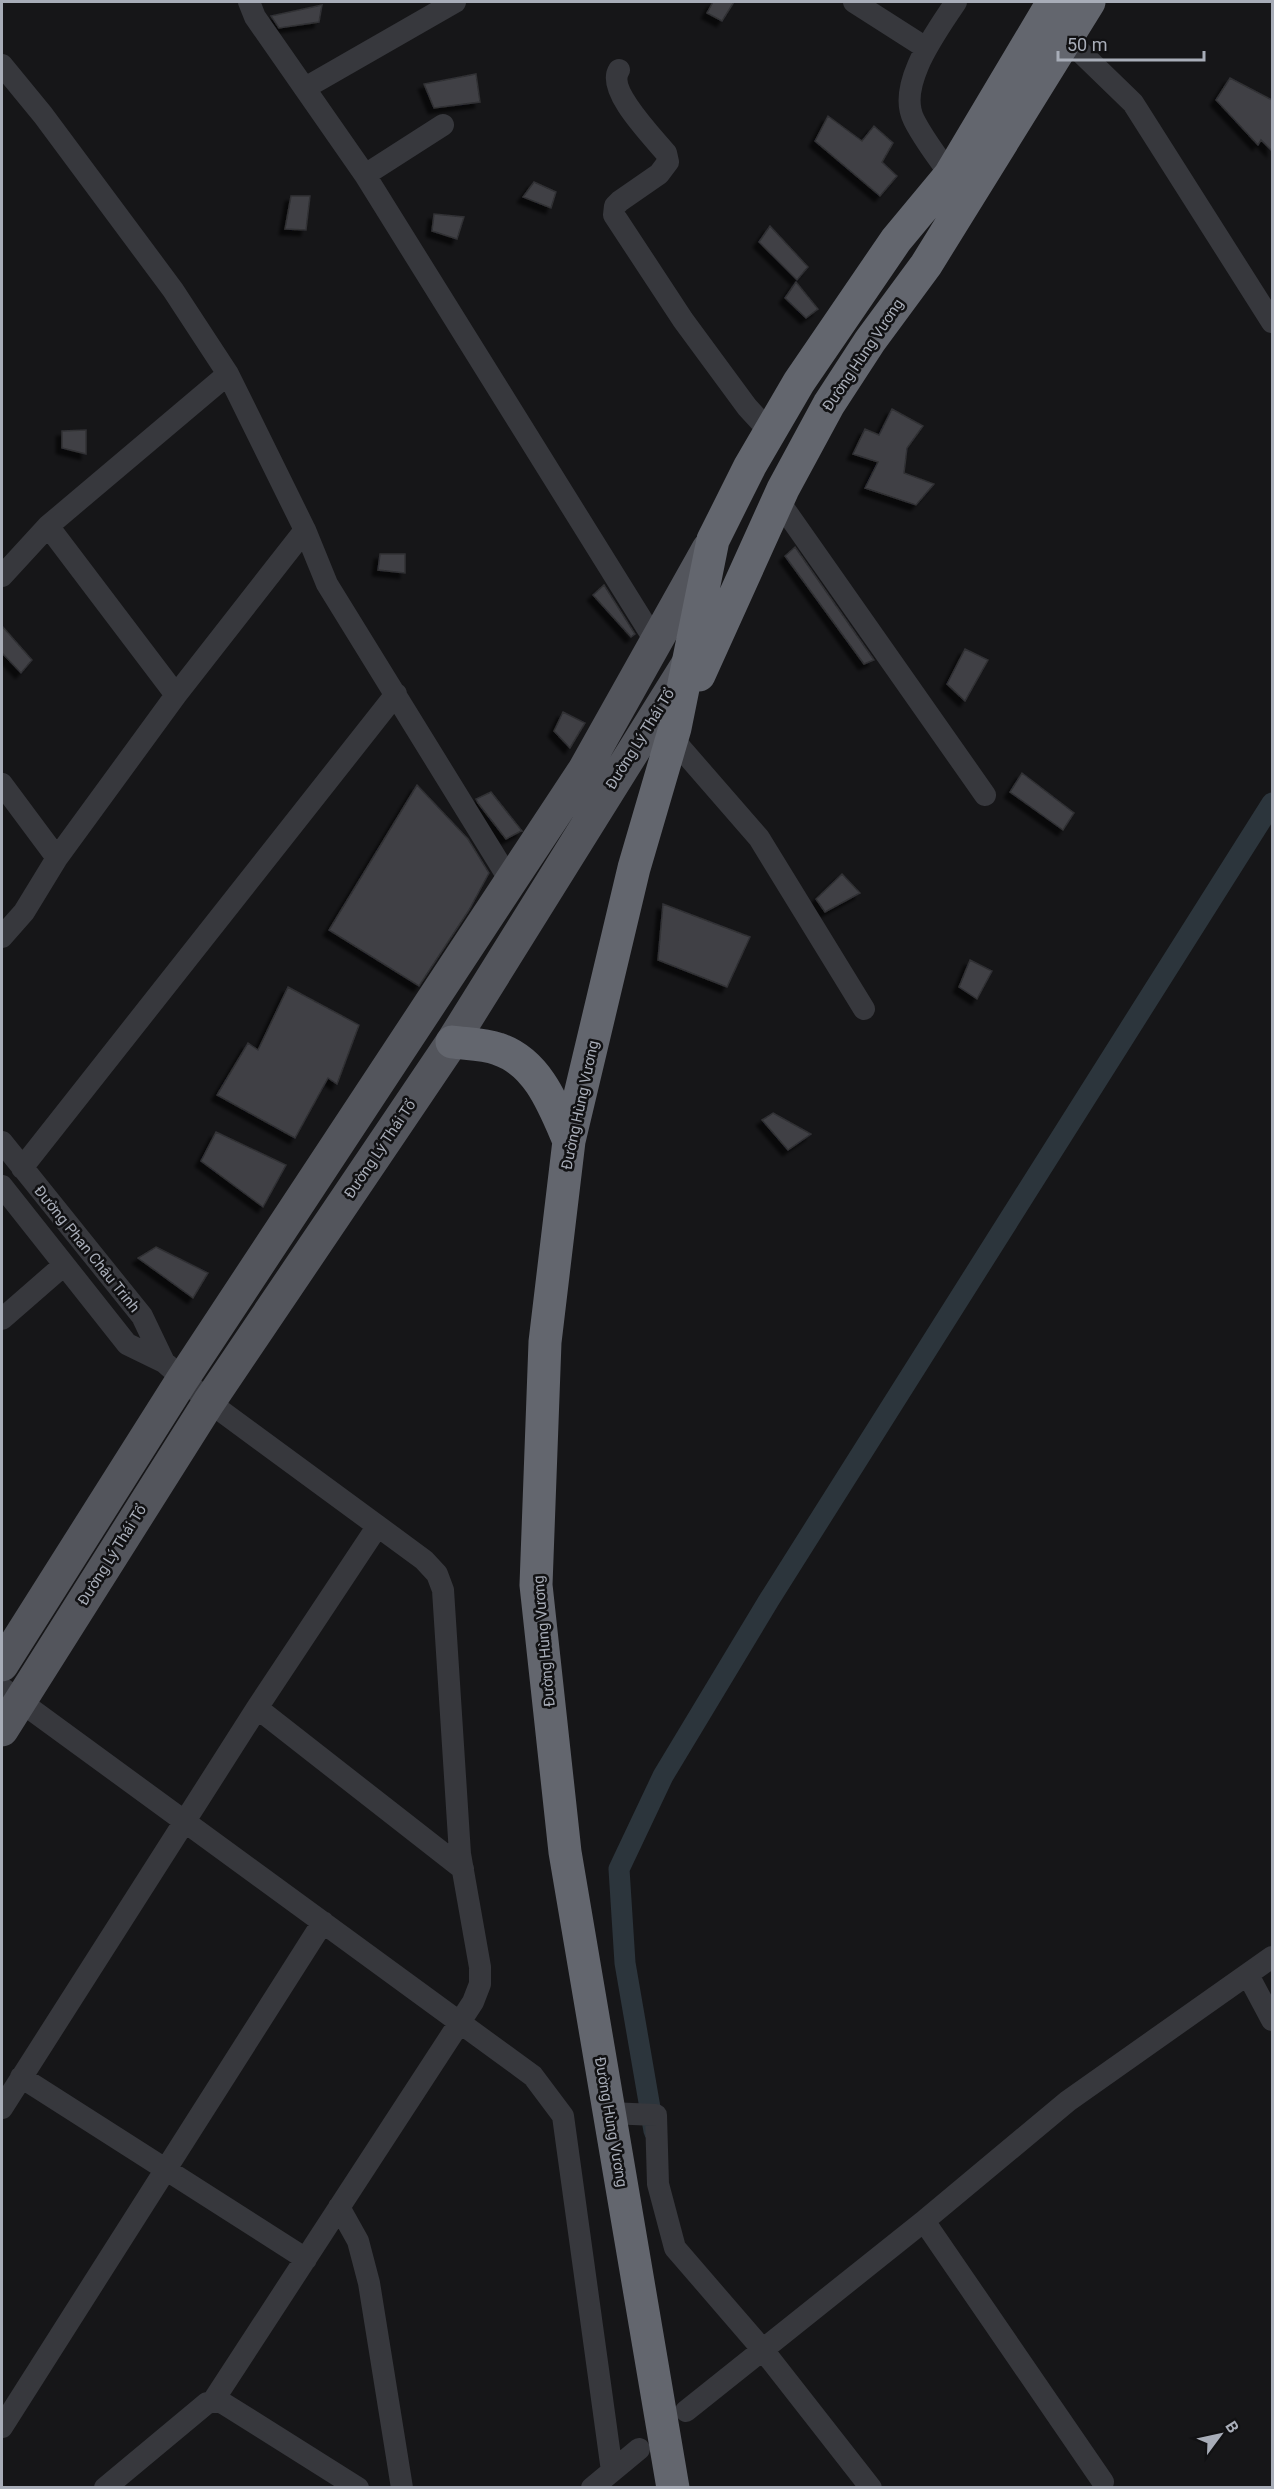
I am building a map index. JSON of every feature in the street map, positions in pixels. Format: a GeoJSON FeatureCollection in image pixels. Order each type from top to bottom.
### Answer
{"type":"FeatureCollection","features":[{"type":"Feature","properties":{"kind":"highway","name":"Đường Hùng Vương"},"geometry":{"type":"LineString","coordinates":[[673,2487],[624,2112],[565,1852],[537,1585],[545,1342],[569,1141],[634,868],[674,733],[713,540],[799,382],[896,240],[950,175],[1053,2]]}},
{"type":"Feature","properties":{"kind":"highway","name":"Đường Hùng Vương"},"geometry":{"type":"LineString","coordinates":[[674,733],[778,500],[829,404],[870,341],[926,265],[1089,2]]}},
{"type":"Feature","properties":{"kind":"highway"},"geometry":{"type":"LineString","coordinates":[[452,1042],[497,1049],[519,1059],[535,1075],[555,1108],[569,1141]]}},
{"type":"Feature","properties":{"kind":"main road","name":"Đường Lý Thái Tổ"},"geometry":{"type":"LineString","coordinates":[[2,1665],[173,1371],[445,981],[509,879],[584,770],[657,644],[713,540]]}},
{"type":"Feature","properties":{"kind":"main road","name":"Đường Lý Thái Tổ"},"geometry":{"type":"LineString","coordinates":[[2,1730],[11,1694],[452,1042],[749,562]]}},
{"type":"Feature","properties":{"kind":"main road"},"geometry":{"type":"LineString","coordinates":[[445,981],[477,1002]]}},
{"type":"Feature","properties":{"kind":"street"},"geometry":{"type":"LineString","coordinates":[[249,2],[255,17],[365,175],[657,644]]}},
{"type":"Feature","properties":{"kind":"street"},"geometry":{"type":"LineString","coordinates":[[305,88],[455,2]]}},
{"type":"Feature","properties":{"kind":"street"},"geometry":{"type":"LineString","coordinates":[[854,2],[926,48]]}},
{"type":"Feature","properties":{"kind":"street"},"geometry":{"type":"LineString","coordinates":[[950,175],[913,119],[909,102],[912,84],[926,48],[956,2]]}},
{"type":"Feature","properties":{"kind":"street"},"geometry":{"type":"LineString","coordinates":[[1066,38],[1133,103],[1272,322]]}},
{"type":"Feature","properties":{"kind":"street"},"geometry":{"type":"LineString","coordinates":[[2,65],[9,89],[43,115],[173,290],[228,374],[305,530],[327,584],[509,879]]}},
{"type":"Feature","properties":{"kind":"street"},"geometry":{"type":"LineString","coordinates":[[619,70],[616,82],[620,94],[666,153],[668,162],[658,174],[620,201],[615,206],[614,215],[683,320],[747,407],[770,432]]}},
{"type":"Feature","properties":{"kind":"street"},"geometry":{"type":"LineString","coordinates":[[365,175],[443,125]]}},
{"type":"Feature","properties":{"kind":"street"},"geometry":{"type":"LineString","coordinates":[[2,576],[48,526],[228,374]]}},
{"type":"Feature","properties":{"kind":"street"},"geometry":{"type":"LineString","coordinates":[[778,500],[985,795]]}},
{"type":"Feature","properties":{"kind":"street"},"geometry":{"type":"LineString","coordinates":[[48,526],[176,695]]}},
{"type":"Feature","properties":{"kind":"street"},"geometry":{"type":"LineString","coordinates":[[2,938],[24,912],[57,858],[176,695],[305,530]]}},
{"type":"Feature","properties":{"kind":"street"},"geometry":{"type":"LineString","coordinates":[[22,1168],[396,694]]}},
{"type":"Feature","properties":{"kind":"street"},"geometry":{"type":"LineString","coordinates":[[674,733],[759,838],[864,1010]]}},
{"type":"Feature","properties":{"kind":"street"},"geometry":{"type":"LineString","coordinates":[[2,784],[57,858]]}},
{"type":"Feature","properties":{"kind":"street","name":"Đường Phan Châu Trinh"},"geometry":{"type":"LineString","coordinates":[[2,1142],[142,1316],[173,1371]]}},
{"type":"Feature","properties":{"kind":"street","name":"Đường Phan Châu Trinh"},"geometry":{"type":"LineString","coordinates":[[2,1186],[127,1344],[173,1371],[208,1402],[424,1560],[437,1574],[444,1590],[463,1869],[480,1967],[480,1984],[473,2002],[213,2401]]}},
{"type":"Feature","properties":{"kind":"street"},"geometry":{"type":"LineString","coordinates":[[2,1319],[64,1265]]}},
{"type":"Feature","properties":{"kind":"street"},"geometry":{"type":"LineString","coordinates":[[2,2108],[257,1707],[377,1527]]}},
{"type":"Feature","properties":{"kind":"street"},"geometry":{"type":"LineString","coordinates":[[11,1694],[533,2076],[563,2116],[612,2471]]}},
{"type":"Feature","properties":{"kind":"street"},"geometry":{"type":"LineString","coordinates":[[257,1707],[463,1869]]}},
{"type":"Feature","properties":{"kind":"street"},"geometry":{"type":"LineString","coordinates":[[2,2427],[323,1922]]}},
{"type":"Feature","properties":{"kind":"street"},"geometry":{"type":"LineString","coordinates":[[686,2411],[924,2221],[1068,2101],[1272,1957]]}},
{"type":"Feature","properties":{"kind":"street"},"geometry":{"type":"LineString","coordinates":[[1248,1975],[1272,2020]]}},
{"type":"Feature","properties":{"kind":"street"},"geometry":{"type":"LineString","coordinates":[[21,2077],[306,2259]]}},
{"type":"Feature","properties":{"kind":"street"},"geometry":{"type":"LineString","coordinates":[[624,2112],[655,2114],[658,2119],[657,2175],[675,2248],[763,2350],[871,2487]]}},
{"type":"Feature","properties":{"kind":"street"},"geometry":{"type":"LineString","coordinates":[[339,2207],[358,2241],[369,2283],[402,2487]]}},
{"type":"Feature","properties":{"kind":"street"},"geometry":{"type":"LineString","coordinates":[[924,2221],[1103,2482]]}},
{"type":"Feature","properties":{"kind":"street"},"geometry":{"type":"LineString","coordinates":[[105,2487],[207,2403],[213,2401],[226,2405],[358,2487]]}},
{"type":"Feature","properties":{"kind":"street"},"geometry":{"type":"LineString","coordinates":[[592,2487],[639,2449]]}},
{"type":"Feature","properties":{"kind":"building"},"geometry":{"type":"Polygon","coordinates":[[[713,2],[734,2],[722,21],[707,13],[713,2]]]}},
{"type":"Feature","properties":{"kind":"building"},"geometry":{"type":"Polygon","coordinates":[[[322,5],[319,22],[279,28],[271,16],[322,5]]]}},
{"type":"Feature","properties":{"kind":"building"},"geometry":{"type":"Polygon","coordinates":[[[476,74],[480,102],[434,108],[424,84],[476,74]]]}},
{"type":"Feature","properties":{"kind":"building"},"geometry":{"type":"Polygon","coordinates":[[[1230,78],[1272,100],[1272,151],[1261,140],[1258,145],[1216,100],[1230,78]]]}},
{"type":"Feature","properties":{"kind":"building"},"geometry":{"type":"Polygon","coordinates":[[[828,116],[862,141],[874,126],[893,143],[882,162],[897,176],[880,196],[815,141],[828,116]]]}},
{"type":"Feature","properties":{"kind":"building"},"geometry":{"type":"Polygon","coordinates":[[[534,182],[556,192],[551,208],[523,197],[534,182]]]}},
{"type":"Feature","properties":{"kind":"building"},"geometry":{"type":"Polygon","coordinates":[[[291,196],[310,196],[306,230],[285,229],[291,196]]]}},
{"type":"Feature","properties":{"kind":"building"},"geometry":{"type":"Polygon","coordinates":[[[434,214],[464,217],[457,239],[432,231],[434,214]]]}},
{"type":"Feature","properties":{"kind":"building"},"geometry":{"type":"Polygon","coordinates":[[[770,226],[808,267],[797,280],[759,242],[770,226]]]}},
{"type":"Feature","properties":{"kind":"building"},"geometry":{"type":"Polygon","coordinates":[[[796,282],[818,309],[806,318],[785,298],[796,282]]]}},
{"type":"Feature","properties":{"kind":"building"},"geometry":{"type":"Polygon","coordinates":[[[892,409],[923,426],[907,448],[904,473],[934,484],[916,505],[865,488],[878,462],[853,454],[865,429],[879,435],[892,409]]]}},
{"type":"Feature","properties":{"kind":"building"},"geometry":{"type":"Polygon","coordinates":[[[86,430],[86,454],[62,448],[62,431],[86,430]]]}},
{"type":"Feature","properties":{"kind":"building"},"geometry":{"type":"Polygon","coordinates":[[[795,547],[874,660],[864,664],[785,556],[795,547]]]}},
{"type":"Feature","properties":{"kind":"building"},"geometry":{"type":"Polygon","coordinates":[[[380,554],[405,554],[405,573],[378,570],[380,554]]]}},
{"type":"Feature","properties":{"kind":"building"},"geometry":{"type":"Polygon","coordinates":[[[604,585],[635,634],[631,637],[593,595],[604,585]]]}},
{"type":"Feature","properties":{"kind":"building"},"geometry":{"type":"Polygon","coordinates":[[[2,626],[32,660],[21,673],[2,653],[2,626]]]}},
{"type":"Feature","properties":{"kind":"building"},"geometry":{"type":"Polygon","coordinates":[[[965,649],[988,660],[965,701],[947,684],[965,649]]]}},
{"type":"Feature","properties":{"kind":"building"},"geometry":{"type":"Polygon","coordinates":[[[563,712],[585,723],[570,748],[554,731],[563,712]]]}},
{"type":"Feature","properties":{"kind":"building"},"geometry":{"type":"Polygon","coordinates":[[[1022,773],[1074,813],[1063,830],[1010,792],[1022,773]]]}},
{"type":"Feature","properties":{"kind":"building"},"geometry":{"type":"Polygon","coordinates":[[[417,785],[468,839],[489,873],[469,910],[419,986],[329,930],[417,785]]]}},
{"type":"Feature","properties":{"kind":"building"},"geometry":{"type":"Polygon","coordinates":[[[491,792],[522,831],[506,839],[476,799],[491,792]]]}},
{"type":"Feature","properties":{"kind":"building"},"geometry":{"type":"Polygon","coordinates":[[[842,874],[860,893],[825,912],[816,899],[842,874]]]}},
{"type":"Feature","properties":{"kind":"building"},"geometry":{"type":"Polygon","coordinates":[[[663,904],[750,937],[727,987],[658,960],[663,904]]]}},
{"type":"Feature","properties":{"kind":"building"},"geometry":{"type":"Polygon","coordinates":[[[970,960],[992,971],[977,999],[959,987],[970,960]]]}},
{"type":"Feature","properties":{"kind":"building"},"geometry":{"type":"Polygon","coordinates":[[[288,987],[359,1025],[337,1084],[328,1078],[295,1138],[217,1095],[248,1043],[258,1050],[288,987]]]}},
{"type":"Feature","properties":{"kind":"building"},"geometry":{"type":"Polygon","coordinates":[[[773,1113],[811,1134],[788,1150],[762,1120],[773,1113]]]}},
{"type":"Feature","properties":{"kind":"building"},"geometry":{"type":"Polygon","coordinates":[[[216,1132],[286,1165],[263,1207],[201,1161],[216,1132]]]}},
{"type":"Feature","properties":{"kind":"building"},"geometry":{"type":"Polygon","coordinates":[[[156,1247],[208,1273],[193,1298],[138,1258],[156,1247]]]}},
{"type":"Feature","properties":{"kind":"waterway"},"geometry":{"type":"LineString","coordinates":[[654,2131],[625,1963],[619,1869],[663,1776],[769,1600],[1272,803]]}}]}
